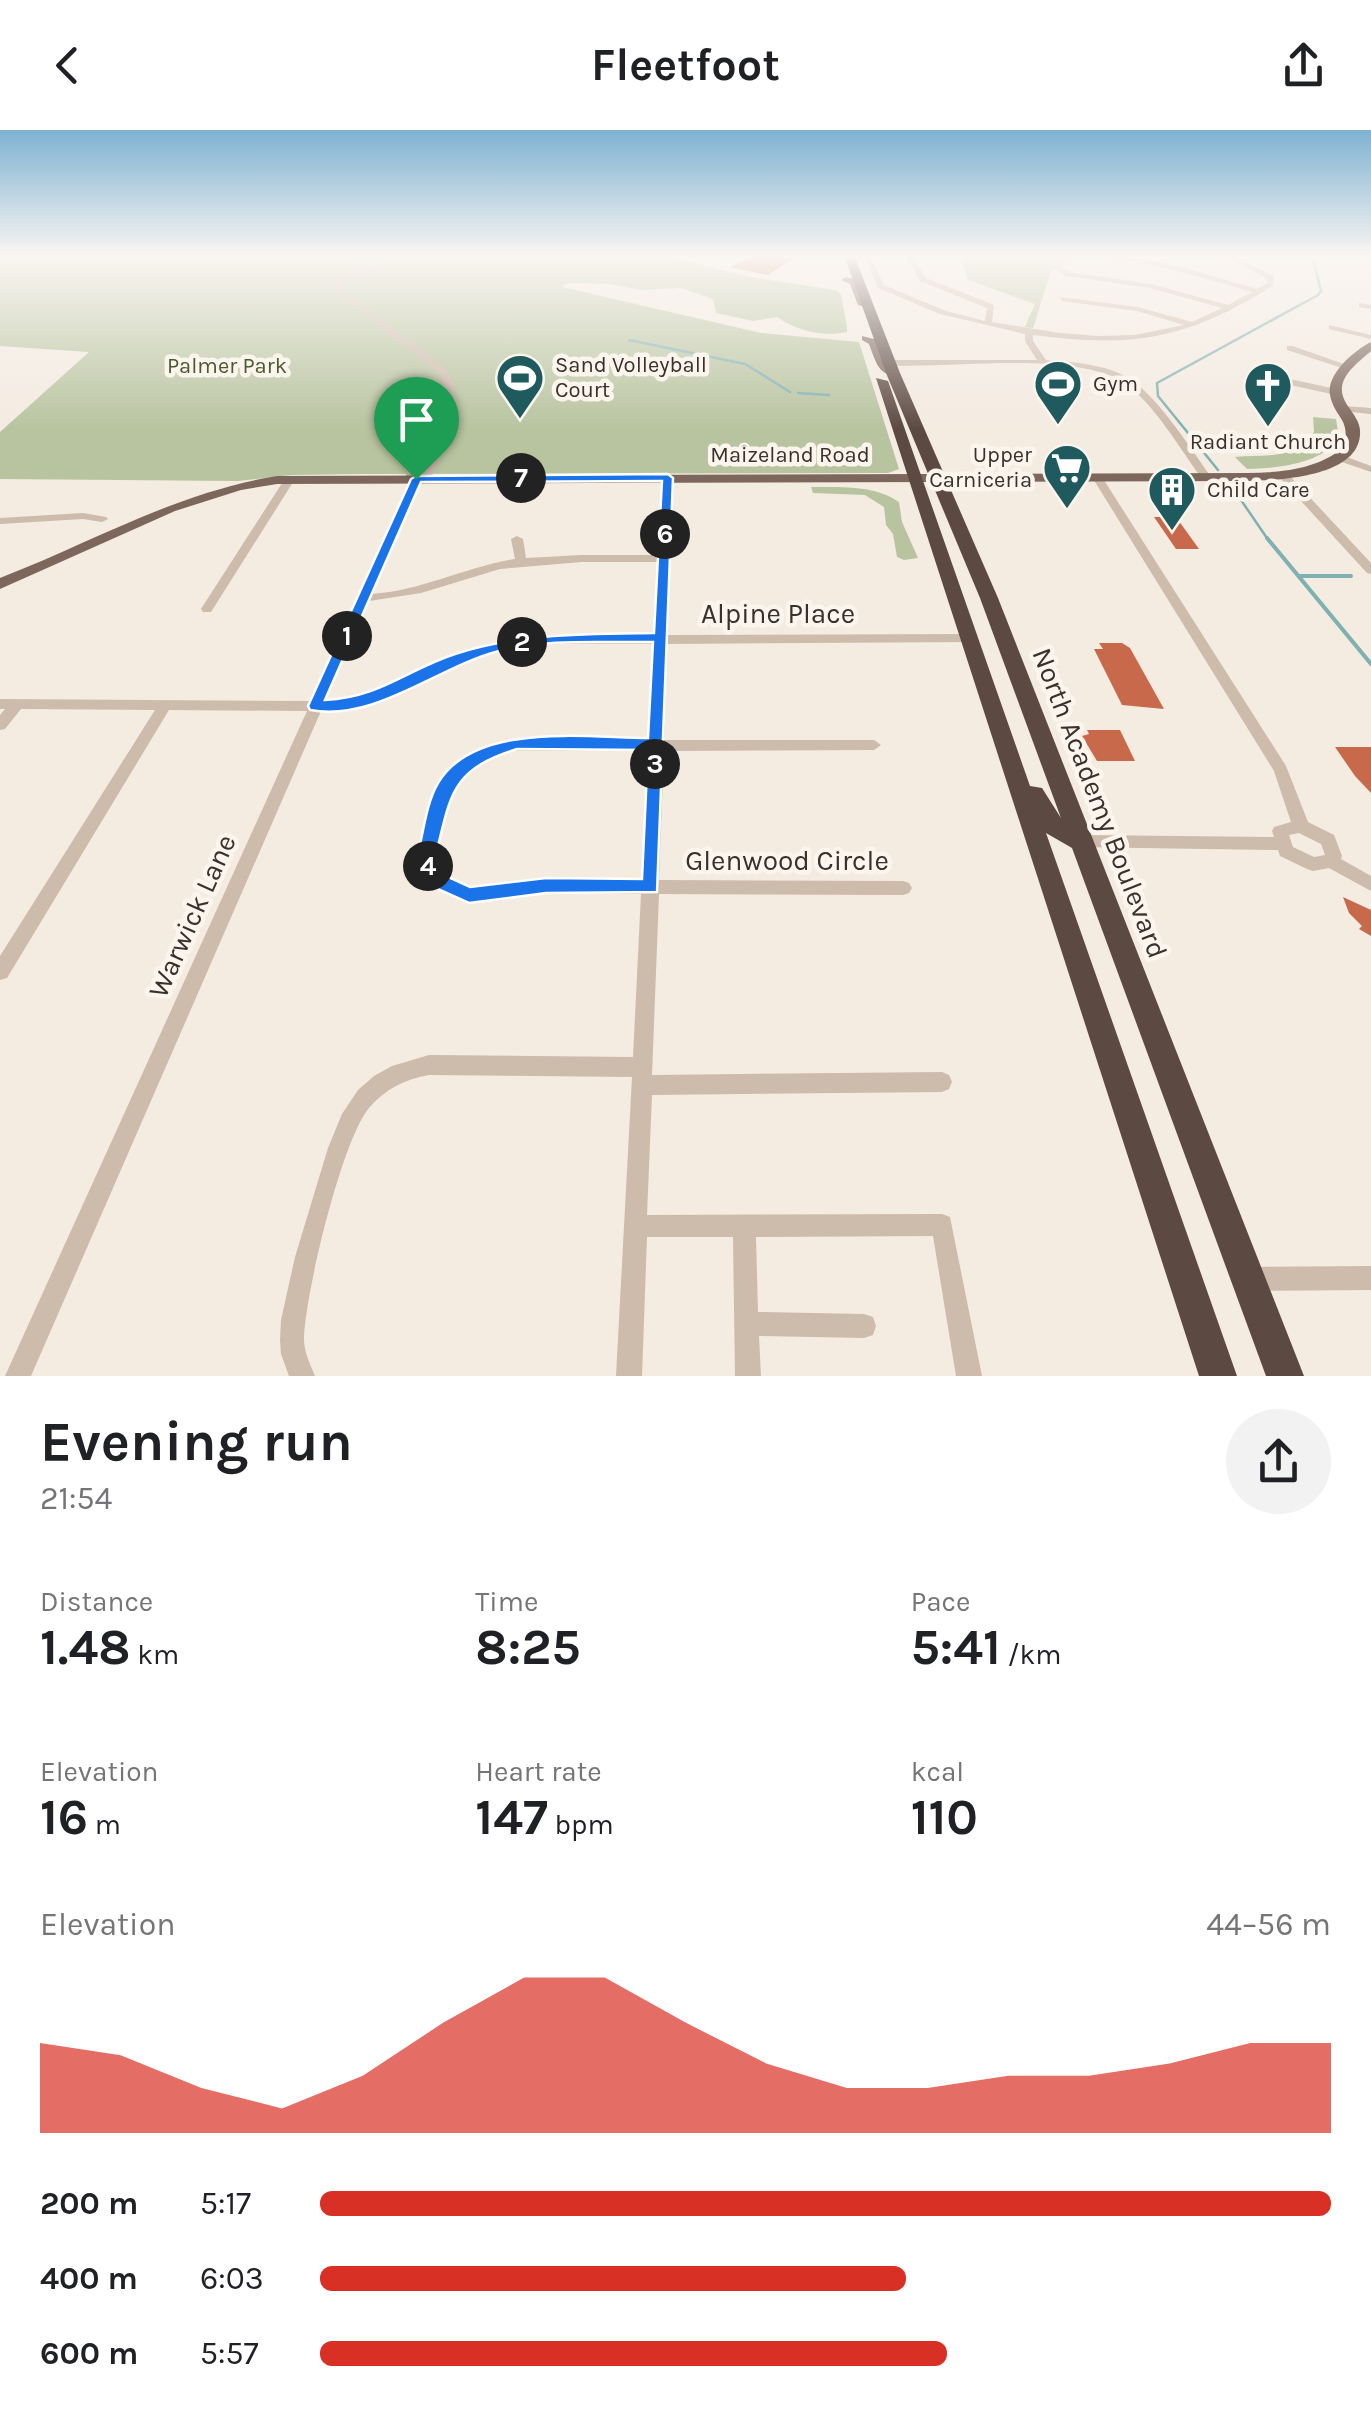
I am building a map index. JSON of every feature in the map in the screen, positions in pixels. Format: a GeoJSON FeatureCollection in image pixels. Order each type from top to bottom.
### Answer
{"type":"FeatureCollection","features":[{"type":"Feature","properties":{"kind":"highway","name":"North Academy Boulevard"},"geometry":{"type":"LineString","coordinates":[[857,313],[925,478],[989,598],[1285,1376]]}},
{"type":"Feature","properties":{"kind":"highway","name":"North Academy Boulevard"},"geometry":{"type":"LineString","coordinates":[[870,313],[925,478],[968,638],[1218,1376]]}},
{"type":"Feature","properties":{"kind":"highway"},"geometry":{"type":"LineString","coordinates":[[993,712],[1012,728],[1040,810],[1048,822],[1082,842]]}},
{"type":"Feature","properties":{"kind":"main road"},"geometry":{"type":"LineString","coordinates":[[866,338],[874,342],[883,366],[891,368]]}},
{"type":"Feature","properties":{"kind":"main road"},"geometry":{"type":"LineString","coordinates":[[1340,458],[1355,436],[1336,392],[1336,378],[1371,346]]}},
{"type":"Feature","properties":{"kind":"main road","name":"Maizeland Road"},"geometry":{"type":"LineString","coordinates":[[0,584],[183,501],[234,486],[290,479],[1206,477],[1282,475],[1320,468],[1340,458]]}},
{"type":"Feature","properties":{"kind":"street","name":"Warwick Lane"},"geometry":{"type":"LineString","coordinates":[[18,1376],[417,479],[434,458],[429,451],[453,396],[452,380],[368,313]]}},
{"type":"Feature","properties":{"kind":"street"},"geometry":{"type":"LineString","coordinates":[[943,313],[988,324],[1086,336],[1168,333],[1213,313]]}},
{"type":"Feature","properties":{"kind":"street"},"geometry":{"type":"LineString","coordinates":[[988,324],[989,313]]}},
{"type":"Feature","properties":{"kind":"street"},"geometry":{"type":"LineString","coordinates":[[1152,313],[1190,324]]}},
{"type":"Feature","properties":{"kind":"street"},"geometry":{"type":"LineString","coordinates":[[1332,327],[1371,337]]}},
{"type":"Feature","properties":{"kind":"street"},"geometry":{"type":"LineString","coordinates":[[1030,330],[1029,341],[1044,363]]}},
{"type":"Feature","properties":{"kind":"street"},"geometry":{"type":"LineString","coordinates":[[1290,348],[1345,366]]}},
{"type":"Feature","properties":{"kind":"street"},"geometry":{"type":"LineString","coordinates":[[891,368],[1044,363],[1076,365],[1127,380],[1206,477]]}},
{"type":"Feature","properties":{"kind":"street"},"geometry":{"type":"LineString","coordinates":[[1253,374],[1336,392]]}},
{"type":"Feature","properties":{"kind":"street"},"geometry":{"type":"LineString","coordinates":[[1344,409],[1371,411]]}},
{"type":"Feature","properties":{"kind":"street"},"geometry":{"type":"LineString","coordinates":[[1340,458],[1371,469]]}},
{"type":"Feature","properties":{"kind":"street"},"geometry":{"type":"LineString","coordinates":[[1282,475],[1371,570]]}},
{"type":"Feature","properties":{"kind":"street"},"geometry":{"type":"LineString","coordinates":[[1097,477],[1282,770],[1301,826]]}},
{"type":"Feature","properties":{"kind":"street"},"geometry":{"type":"LineString","coordinates":[[629,1376],[668,478]]}},
{"type":"Feature","properties":{"kind":"street"},"geometry":{"type":"LineString","coordinates":[[207,609],[290,479]]}},
{"type":"Feature","properties":{"kind":"street"},"geometry":{"type":"LineString","coordinates":[[0,521],[90,516],[102,519]]}},
{"type":"Feature","properties":{"kind":"street"},"geometry":{"type":"LineString","coordinates":[[517,539],[522,562]]}},
{"type":"Feature","properties":{"kind":"street"},"geometry":{"type":"LineString","coordinates":[[364,598],[404,596],[474,572],[522,562],[664,559]]}},
{"type":"Feature","properties":{"kind":"street","name":"Alpine Place"},"geometry":{"type":"LineString","coordinates":[[0,704],[361,704],[456,659],[502,645],[548,639],[968,638]]}},
{"type":"Feature","properties":{"kind":"street"},"geometry":{"type":"LineString","coordinates":[[0,726],[17,704]]}},
{"type":"Feature","properties":{"kind":"street"},"geometry":{"type":"LineString","coordinates":[[0,972],[165,705]]}},
{"type":"Feature","properties":{"kind":"street","name":"Glenwood Circle"},"geometry":{"type":"LineString","coordinates":[[874,745],[516,744],[487,752],[462,768],[445,786],[426,858],[437,881],[469,895],[546,886],[903,888]]}},
{"type":"Feature","properties":{"kind":"street"},"geometry":{"type":"LineString","coordinates":[[1082,842],[1281,844],[1303,862],[1318,865],[1334,856],[1328,840],[1301,826],[1280,832],[1281,844]]}},
{"type":"Feature","properties":{"kind":"street"},"geometry":{"type":"LineString","coordinates":[[1331,861],[1371,884]]}},
{"type":"Feature","properties":{"kind":"street"},"geometry":{"type":"LineString","coordinates":[[302,1376],[292,1340],[297,1298],[342,1136],[356,1109],[373,1089],[398,1073],[430,1065],[642,1076],[942,1082]]}},
{"type":"Feature","properties":{"kind":"street"},"geometry":{"type":"LineString","coordinates":[[636,1226],[942,1225],[968,1376]]}},
{"type":"Feature","properties":{"kind":"street"},"geometry":{"type":"LineString","coordinates":[[744,1226],[748,1376]]}},
{"type":"Feature","properties":{"kind":"street"},"geometry":{"type":"LineString","coordinates":[[1249,1279],[1371,1278]]}},
{"type":"Feature","properties":{"kind":"street"},"geometry":{"type":"LineString","coordinates":[[747,1324],[864,1326]]}},
{"type":"Feature","properties":{"kind":"green space","name":"Palmer Park"},"geometry":{"type":"Polygon","coordinates":[[[0,313],[675,313],[761,333],[859,342],[899,469],[888,473],[291,475],[238,481],[0,479],[0,432],[89,352],[0,346],[0,313]]]}},
{"type":"Feature","properties":{"kind":"green space","name":"Palmer Park"},"geometry":{"type":"Polygon","coordinates":[[[717,313],[844,313],[847,332],[819,333],[777,317],[753,321],[717,313]]]}},
{"type":"Feature","properties":{"kind":"green space"},"geometry":{"type":"Polygon","coordinates":[[[1031,313],[1038,313],[1033,328],[1025,327],[1031,313]]]}},
{"type":"Feature","properties":{"kind":"green space"},"geometry":{"type":"Polygon","coordinates":[[[1313,417],[1336,419],[1338,432],[1334,444],[1319,445],[1328,450],[1309,460],[1247,469],[1235,457],[1278,454],[1298,448],[1314,432],[1313,417]]]}},
{"type":"Feature","properties":{"kind":"green space"},"geometry":{"type":"Polygon","coordinates":[[[811,487],[846,487],[890,496],[899,502],[902,522],[918,558],[897,557],[884,507],[865,495],[813,493],[811,487]]]}},
{"type":"Feature","properties":{"kind":"building","name":"Child Care"},"geometry":{"type":"Polygon","coordinates":[[[1154,517],[1176,517],[1199,549],[1176,549],[1154,517]]]}},
{"type":"Feature","properties":{"kind":"building"},"geometry":{"type":"Polygon","coordinates":[[[1099,643],[1122,643],[1130,648],[1164,709],[1122,705],[1094,649],[1103,649],[1099,643]]]}},
{"type":"Feature","properties":{"kind":"building"},"geometry":{"type":"Polygon","coordinates":[[[1087,730],[1120,730],[1135,761],[1097,761],[1082,736],[1089,734],[1087,730]]]}},
{"type":"Feature","properties":{"kind":"building"},"geometry":{"type":"Polygon","coordinates":[[[1335,747],[1371,747],[1371,793],[1355,776],[1335,747]]]}},
{"type":"Feature","properties":{"kind":"building"},"geometry":{"type":"Polygon","coordinates":[[[1343,897],[1371,910],[1371,936],[1359,929],[1362,926],[1349,913],[1343,897]]]}},
{"type":"Feature","properties":{"kind":"waterway"},"geometry":{"type":"LineString","coordinates":[[1218,470],[1158,396],[1157,383],[1285,313]]}},
{"type":"Feature","properties":{"kind":"waterway"},"geometry":{"type":"LineString","coordinates":[[629,340],[745,364],[790,392]]}},
{"type":"Feature","properties":{"kind":"waterway"},"geometry":{"type":"LineString","coordinates":[[798,393],[829,395]]}},
{"type":"Feature","properties":{"kind":"waterway"},"geometry":{"type":"LineString","coordinates":[[1230,484],[1269,541]]}},
{"type":"Feature","properties":{"kind":"waterway"},"geometry":{"type":"LineString","coordinates":[[1267,538],[1371,664]]}},
{"type":"Feature","properties":{"kind":"waterway"},"geometry":{"type":"LineString","coordinates":[[1300,576],[1351,576]]}},
{"type":"Feature","properties":{"kind":"place","name":"Sand Volleyball Court"},"geometry":{"type":"Point","coordinates":[520,420]}},
{"type":"Feature","properties":{"kind":"place","name":"Gym"},"geometry":{"type":"Point","coordinates":[1058,426]}},
{"type":"Feature","properties":{"kind":"place","name":"Radiant Church"},"geometry":{"type":"Point","coordinates":[1268,428]}},
{"type":"Feature","properties":{"kind":"place","name":"Upper Carniceria"},"geometry":{"type":"Point","coordinates":[1067,510]}},
{"type":"Feature","properties":{"kind":"place","name":"Child Care"},"geometry":{"type":"Point","coordinates":[1172,532]}},
{"type":"Feature","properties":{"kind":"route"},"geometry":{"type":"LineString","coordinates":[[416,479],[315,706],[361,704],[456,659],[502,645],[548,639],[661,638],[650,886],[546,886],[469,895],[437,881],[426,858],[445,786],[462,768],[487,752],[516,744],[656,744],[656,732],[660,647],[664,559],[668,478],[416,479]]}}]}
